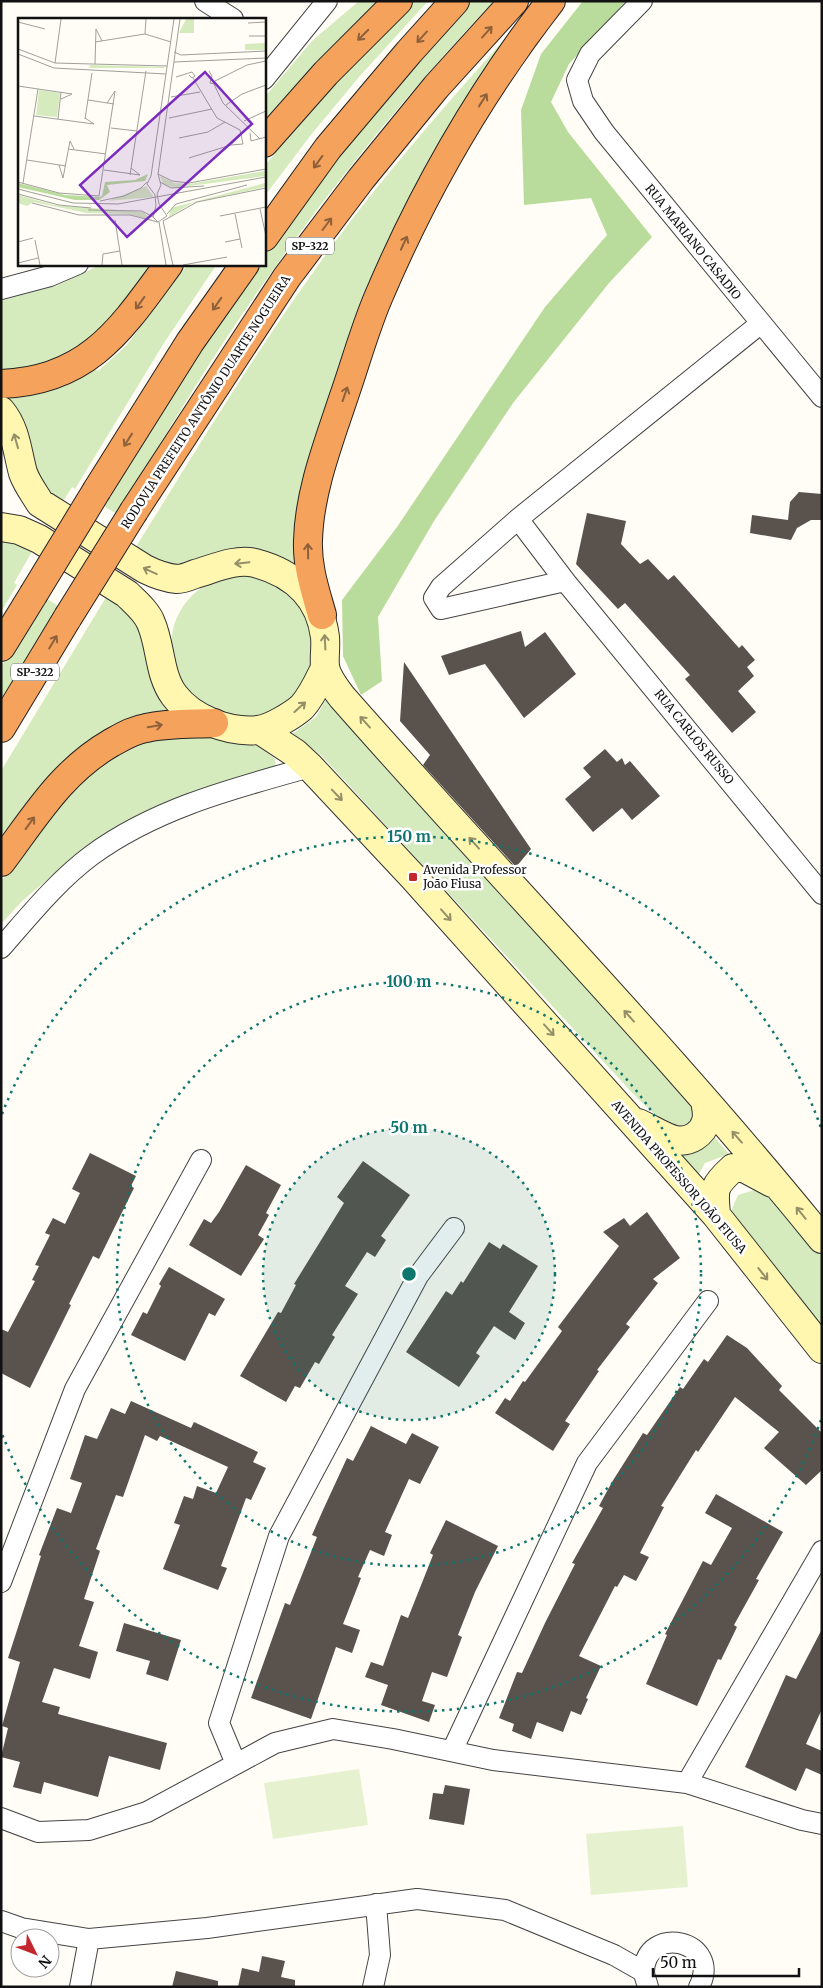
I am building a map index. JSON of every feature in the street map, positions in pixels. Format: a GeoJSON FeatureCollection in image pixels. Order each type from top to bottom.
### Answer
{"type":"FeatureCollection","features":[{"type":"Feature","properties":{"kind":"highway"},"geometry":{"type":"LineString","coordinates":[[265,142],[326,73],[398,1]]}},
{"type":"Feature","properties":{"kind":"highway","name":"SP-322"},"geometry":{"type":"LineString","coordinates":[[265,236],[328,148],[454,1]]}},
{"type":"Feature","properties":{"kind":"highway","name":"RODOVIA PREFEITO ANTÔNIO DUARTE NOGUEIRA"},"geometry":{"type":"LineString","coordinates":[[1,728],[134,512],[293,270],[362,179],[436,87],[514,1]]}},
{"type":"Feature","properties":{"kind":"highway"},"geometry":{"type":"LineString","coordinates":[[322,615],[308,567],[310,509],[327,448],[378,299],[415,219],[454,146],[494,82],[551,1]]}},
{"type":"Feature","properties":{"kind":"highway"},"geometry":{"type":"LineString","coordinates":[[1,384],[38,380],[87,358],[113,336],[134,313],[168,265]]}},
{"type":"Feature","properties":{"kind":"highway"},"geometry":{"type":"LineString","coordinates":[[1,647],[190,342],[244,265]]}},
{"type":"Feature","properties":{"kind":"highway"},"geometry":{"type":"LineString","coordinates":[[1,862],[67,776],[97,751],[122,736],[144,728],[171,724],[214,723]]}},
{"type":"Feature","properties":{"kind":"main road","name":"AVENIDA PROFESSOR JOÃO FIUSA"},"geometry":{"type":"LineString","coordinates":[[1,411],[12,427],[24,474],[30,488],[40,503],[145,569],[162,576],[179,579],[230,564],[249,561],[268,566],[285,574],[304,589],[322,615],[326,638],[325,668],[310,697],[300,708],[286,718],[260,730],[237,729],[197,716],[174,695],[166,680],[158,642],[150,621],[137,604],[126,594],[39,539],[19,530],[1,527]]}},
{"type":"Feature","properties":{"kind":"main road"},"geometry":{"type":"LineString","coordinates":[[325,668],[334,686],[352,708],[705,1101],[780,1187],[822,1239]]}},
{"type":"Feature","properties":{"kind":"main road","name":"AVENIDA PROFESSOR JOÃO FIUSA"},"geometry":{"type":"LineString","coordinates":[[260,730],[295,753],[310,767],[406,870],[716,1215],[822,1349]]}},
{"type":"Feature","properties":{"kind":"main road"},"geometry":{"type":"LineString","coordinates":[[628,1118],[676,1140],[687,1140],[697,1136],[703,1129],[707,1120],[705,1101]]}},
{"type":"Feature","properties":{"kind":"main road"},"geometry":{"type":"LineString","coordinates":[[716,1215],[714,1189],[721,1178],[733,1168],[744,1168],[780,1187]]}},
{"type":"Feature","properties":{"kind":"street"},"geometry":{"type":"LineString","coordinates":[[206,1],[232,18]]}},
{"type":"Feature","properties":{"kind":"street"},"geometry":{"type":"LineString","coordinates":[[265,79],[328,1]]}},
{"type":"Feature","properties":{"kind":"street","name":"RUA MARIANO CASADIO"},"geometry":{"type":"LineString","coordinates":[[642,1],[590,54],[577,80],[583,101],[604,132],[760,324],[822,397]]}},
{"type":"Feature","properties":{"kind":"street"},"geometry":{"type":"LineString","coordinates":[[1,289],[50,276],[76,265]]}},
{"type":"Feature","properties":{"kind":"street"},"geometry":{"type":"LineString","coordinates":[[565,581],[441,609],[434,598],[441,587],[518,519],[760,324]]}},
{"type":"Feature","properties":{"kind":"street","name":"RUA CARLOS RUSSO"},"geometry":{"type":"LineString","coordinates":[[518,519],[565,581],[822,894]]}},
{"type":"Feature","properties":{"kind":"street"},"geometry":{"type":"LineString","coordinates":[[1,948],[53,888],[92,855],[133,829],[209,796],[310,767]]}},
{"type":"Feature","properties":{"kind":"street"},"geometry":{"type":"LineString","coordinates":[[1,1582],[76,1389],[201,1160]]}},
{"type":"Feature","properties":{"kind":"street"},"geometry":{"type":"LineString","coordinates":[[236,1764],[219,1723],[279,1536],[418,1276],[454,1228]]}},
{"type":"Feature","properties":{"kind":"street"},"geometry":{"type":"LineString","coordinates":[[452,1751],[587,1463],[708,1301]]}},
{"type":"Feature","properties":{"kind":"street"},"geometry":{"type":"LineString","coordinates":[[687,1783],[822,1551]]}},
{"type":"Feature","properties":{"kind":"street"},"geometry":{"type":"LineString","coordinates":[[1,1818],[38,1832],[89,1830],[147,1812],[275,1743],[333,1729],[493,1760],[687,1783],[802,1820],[822,1824]]}},
{"type":"Feature","properties":{"kind":"street"},"geometry":{"type":"LineString","coordinates":[[1,1921],[20,1928],[89,1939],[207,1928],[417,1899],[505,1910],[614,1955],[646,1980]]}},
{"type":"Feature","properties":{"kind":"street"},"geometry":{"type":"LineString","coordinates":[[373,1987],[380,1954],[376,1904]]}},
{"type":"Feature","properties":{"kind":"street"},"geometry":{"type":"LineString","coordinates":[[80,1987],[89,1939]]}},
{"type":"Feature","properties":{"kind":"street"},"geometry":{"type":"LineString","coordinates":[[646,1980],[647,1957],[658,1946],[673,1941],[688,1945],[700,1955],[704,1970],[700,1986]]}},
{"type":"Feature","properties":{"kind":"green space"},"geometry":{"type":"Polygon","coordinates":[[[359,1],[385,1],[265,128],[265,97],[312,41],[359,1]]]}},
{"type":"Feature","properties":{"kind":"green space"},"geometry":{"type":"Polygon","coordinates":[[[413,1],[428,1],[359,77],[310,136],[265,196],[265,166],[308,112],[413,1]]]}},
{"type":"Feature","properties":{"kind":"green space"},"geometry":{"type":"Polygon","coordinates":[[[467,1],[494,1],[389,119],[291,244],[187,399],[117,514],[102,505],[253,265],[265,265],[265,249],[467,1]]]}},
{"type":"Feature","properties":{"kind":"green space"},"geometry":{"type":"Polygon","coordinates":[[[583,1],[626,1],[569,64],[551,102],[568,132],[652,237],[609,283],[513,403],[434,521],[378,617],[382,681],[361,695],[343,656],[342,600],[397,527],[545,307],[607,235],[591,198],[524,205],[521,110],[541,54],[583,1]]]}},
{"type":"Feature","properties":{"kind":"green space"},"geometry":{"type":"Polygon","coordinates":[[[519,23],[427,177],[296,569],[176,566],[134,550],[238,383],[321,261],[391,171],[519,23]]]}},
{"type":"Feature","properties":{"kind":"green space"},"geometry":{"type":"Polygon","coordinates":[[[100,265],[153,265],[113,321],[68,358],[1,374],[1,301],[58,285],[100,265]]]}},
{"type":"Feature","properties":{"kind":"green space"},"geometry":{"type":"Polygon","coordinates":[[[187,265],[216,265],[164,343],[75,489],[72,487],[59,508],[37,474],[14,407],[1,396],[93,368],[98,371],[126,346],[187,265]]]}},
{"type":"Feature","properties":{"kind":"green space"},"geometry":{"type":"Polygon","coordinates":[[[1,542],[17,542],[34,548],[14,583],[17,585],[1,612],[1,542]]]}},
{"type":"Feature","properties":{"kind":"green space"},"geometry":{"type":"Polygon","coordinates":[[[242,575],[256,576],[269,580],[282,587],[292,596],[301,606],[308,619],[312,632],[312,660],[308,673],[301,686],[292,696],[282,705],[269,712],[256,716],[242,717],[228,716],[215,712],[202,705],[192,696],[183,686],[176,673],[172,660],[171,646],[172,632],[176,619],[183,606],[192,596],[202,587],[215,580],[228,576],[242,575]]]}},
{"type":"Feature","properties":{"kind":"green space"},"geometry":{"type":"Polygon","coordinates":[[[108,594],[141,625],[177,714],[137,720],[1,847],[1,771],[108,594]]]}},
{"type":"Feature","properties":{"kind":"green space"},"geometry":{"type":"Polygon","coordinates":[[[44,597],[60,607],[1,704],[1,667],[44,597]]]}},
{"type":"Feature","properties":{"kind":"green space"},"geometry":{"type":"Polygon","coordinates":[[[328,696],[697,1105],[693,1126],[671,1129],[637,1098],[322,756],[292,734],[316,717],[328,696]]]}},
{"type":"Feature","properties":{"kind":"green space"},"geometry":{"type":"Polygon","coordinates":[[[179,733],[243,740],[260,747],[275,759],[276,769],[68,862],[22,901],[1,924],[1,881],[83,775],[145,739],[179,733]]]}},
{"type":"Feature","properties":{"kind":"green space"},"geometry":{"type":"Polygon","coordinates":[[[712,1134],[729,1154],[705,1163],[697,1177],[677,1152],[700,1150],[712,1134]]]}},
{"type":"Feature","properties":{"kind":"green space"},"geometry":{"type":"Polygon","coordinates":[[[754,1190],[776,1198],[822,1257],[822,1335],[728,1218],[738,1195],[754,1190]]]}},
{"type":"Feature","properties":{"kind":"green space"},"geometry":{"type":"Polygon","coordinates":[[[359,1769],[368,1825],[273,1839],[264,1783],[359,1769]]]}},
{"type":"Feature","properties":{"kind":"green space"},"geometry":{"type":"Polygon","coordinates":[[[683,1826],[688,1887],[591,1895],[586,1834],[683,1826]]]}},
{"type":"Feature","properties":{"kind":"building"},"geometry":{"type":"Polygon","coordinates":[[[799,492],[822,494],[822,520],[811,520],[797,528],[791,540],[750,533],[752,515],[788,520],[790,502],[799,492]]]}},
{"type":"Feature","properties":{"kind":"building"},"geometry":{"type":"Polygon","coordinates":[[[587,513],[626,521],[621,544],[640,564],[648,559],[668,580],[674,575],[739,648],[742,645],[755,660],[747,667],[754,676],[738,691],[756,712],[732,733],[685,679],[690,675],[625,603],[618,609],[576,564],[587,513]]]}},
{"type":"Feature","properties":{"kind":"building"},"geometry":{"type":"Polygon","coordinates":[[[521,631],[525,647],[545,632],[576,674],[524,718],[485,664],[449,675],[441,656],[521,631]]]}},
{"type":"Feature","properties":{"kind":"building"},"geometry":{"type":"Polygon","coordinates":[[[404,662],[531,849],[516,867],[423,765],[430,755],[400,721],[404,662]]]}},
{"type":"Feature","properties":{"kind":"building"},"geometry":{"type":"Polygon","coordinates":[[[605,749],[617,762],[622,758],[625,765],[630,761],[660,796],[632,820],[622,808],[593,832],[565,799],[591,777],[583,768],[605,749]]]}},
{"type":"Feature","properties":{"kind":"building"},"geometry":{"type":"Polygon","coordinates":[[[90,1153],[136,1176],[131,1186],[134,1188],[99,1259],[93,1256],[30,1388],[1,1373],[1,1329],[8,1332],[35,1281],[32,1280],[39,1266],[35,1265],[50,1235],[45,1233],[53,1218],[65,1224],[80,1193],[72,1189],[90,1153]]]}},
{"type":"Feature","properties":{"kind":"building"},"geometry":{"type":"Polygon","coordinates":[[[363,1161],[410,1195],[381,1236],[386,1240],[375,1257],[367,1252],[345,1286],[358,1294],[332,1335],[335,1337],[319,1364],[315,1362],[300,1388],[295,1386],[286,1402],[240,1376],[278,1312],[281,1313],[296,1285],[294,1284],[344,1203],[337,1197],[363,1161]]]}},
{"type":"Feature","properties":{"kind":"building"},"geometry":{"type":"Polygon","coordinates":[[[246,1165],[281,1185],[266,1213],[269,1215],[258,1235],[264,1239],[241,1276],[189,1245],[204,1219],[211,1223],[219,1212],[246,1165]]]}},
{"type":"Feature","properties":{"kind":"building"},"geometry":{"type":"Polygon","coordinates":[[[647,1212],[680,1258],[653,1279],[658,1283],[626,1324],[630,1327],[597,1370],[599,1371],[565,1421],[570,1424],[553,1451],[495,1413],[505,1398],[510,1401],[523,1381],[525,1382],[562,1331],[558,1327],[619,1246],[603,1232],[624,1218],[630,1226],[647,1212]]]}},
{"type":"Feature","properties":{"kind":"building"},"geometry":{"type":"Polygon","coordinates":[[[489,1242],[500,1249],[503,1244],[538,1266],[509,1312],[525,1323],[515,1340],[494,1326],[476,1353],[480,1356],[459,1387],[406,1352],[446,1291],[452,1295],[461,1281],[463,1283],[489,1242]]]}},
{"type":"Feature","properties":{"kind":"building"},"geometry":{"type":"Polygon","coordinates":[[[169,1267],[225,1299],[215,1316],[209,1313],[185,1361],[131,1335],[143,1312],[147,1314],[161,1286],[159,1284],[169,1267]]]}},
{"type":"Feature","properties":{"kind":"building"},"geometry":{"type":"Polygon","coordinates":[[[727,1335],[747,1348],[782,1386],[779,1390],[822,1433],[822,1470],[806,1485],[764,1448],[779,1432],[735,1397],[698,1452],[696,1450],[661,1506],[664,1507],[640,1553],[649,1557],[636,1581],[624,1575],[617,1587],[615,1586],[579,1656],[601,1666],[586,1698],[588,1699],[581,1715],[571,1711],[563,1732],[537,1722],[531,1739],[512,1731],[514,1724],[499,1718],[517,1672],[522,1673],[575,1564],[572,1563],[603,1508],[599,1506],[612,1482],[643,1433],[647,1435],[680,1387],[683,1389],[704,1359],[708,1362],[727,1335]]]}},
{"type":"Feature","properties":{"kind":"building"},"geometry":{"type":"Polygon","coordinates":[[[131,1401],[191,1428],[194,1422],[258,1452],[253,1462],[266,1468],[251,1500],[246,1498],[221,1566],[227,1568],[218,1590],[163,1569],[180,1525],[174,1523],[184,1496],[193,1499],[197,1486],[216,1493],[228,1467],[160,1436],[157,1441],[145,1435],[123,1497],[116,1495],[96,1549],[100,1551],[84,1599],[94,1602],[79,1646],[98,1652],[90,1679],[54,1668],[42,1702],[60,1707],[58,1714],[167,1743],[160,1770],[109,1756],[98,1797],[44,1782],[41,1794],[13,1787],[20,1762],[1,1757],[8,1728],[2,1726],[20,1662],[8,1658],[41,1556],[39,1555],[57,1508],[71,1513],[82,1483],[70,1479],[85,1435],[97,1439],[111,1408],[125,1414],[131,1401]]]}},
{"type":"Feature","properties":{"kind":"building"},"geometry":{"type":"Polygon","coordinates":[[[371,1426],[406,1444],[412,1433],[439,1447],[420,1484],[409,1479],[385,1532],[392,1535],[384,1556],[370,1550],[358,1577],[361,1578],[343,1624],[360,1630],[352,1653],[336,1647],[311,1719],[251,1698],[285,1603],[290,1605],[317,1537],[312,1535],[323,1510],[347,1458],[353,1461],[371,1426]]]}},
{"type":"Feature","properties":{"kind":"building"},"geometry":{"type":"Polygon","coordinates":[[[716,1494],[783,1532],[756,1579],[759,1580],[734,1625],[737,1627],[721,1660],[718,1659],[697,1706],[646,1684],[667,1635],[665,1634],[703,1561],[711,1565],[732,1528],[705,1513],[716,1494]]]}},
{"type":"Feature","properties":{"kind":"building"},"geometry":{"type":"Polygon","coordinates":[[[446,1520],[498,1546],[475,1592],[458,1635],[462,1637],[447,1677],[432,1672],[422,1701],[435,1705],[429,1722],[381,1705],[388,1685],[365,1677],[371,1662],[383,1666],[401,1615],[408,1618],[433,1555],[430,1553],[446,1520]]]}},
{"type":"Feature","properties":{"kind":"building"},"geometry":{"type":"Polygon","coordinates":[[[124,1623],[181,1640],[168,1681],[146,1674],[150,1661],[116,1651],[124,1623]]]}},
{"type":"Feature","properties":{"kind":"building"},"geometry":{"type":"Polygon","coordinates":[[[822,1629],[822,1709],[806,1744],[822,1751],[822,1775],[806,1768],[796,1791],[745,1767],[786,1675],[796,1679],[822,1629]]]}},
{"type":"Feature","properties":{"kind":"building"},"geometry":{"type":"Polygon","coordinates":[[[445,1785],[470,1789],[464,1825],[429,1819],[433,1793],[443,1794],[445,1785]]]}},
{"type":"Feature","properties":{"kind":"building"},"geometry":{"type":"Polygon","coordinates":[[[262,1956],[285,1961],[281,1977],[295,1980],[295,1987],[238,1987],[242,1968],[259,1972],[262,1956]]]}},
{"type":"Feature","properties":{"kind":"building"},"geometry":{"type":"Polygon","coordinates":[[[176,1971],[218,1981],[218,1987],[172,1987],[176,1971]]]}},
{"type":"Feature","properties":{"kind":"place","name":"Avenida Professor João Fiusa"},"geometry":{"type":"Point","coordinates":[413,877]}}]}
